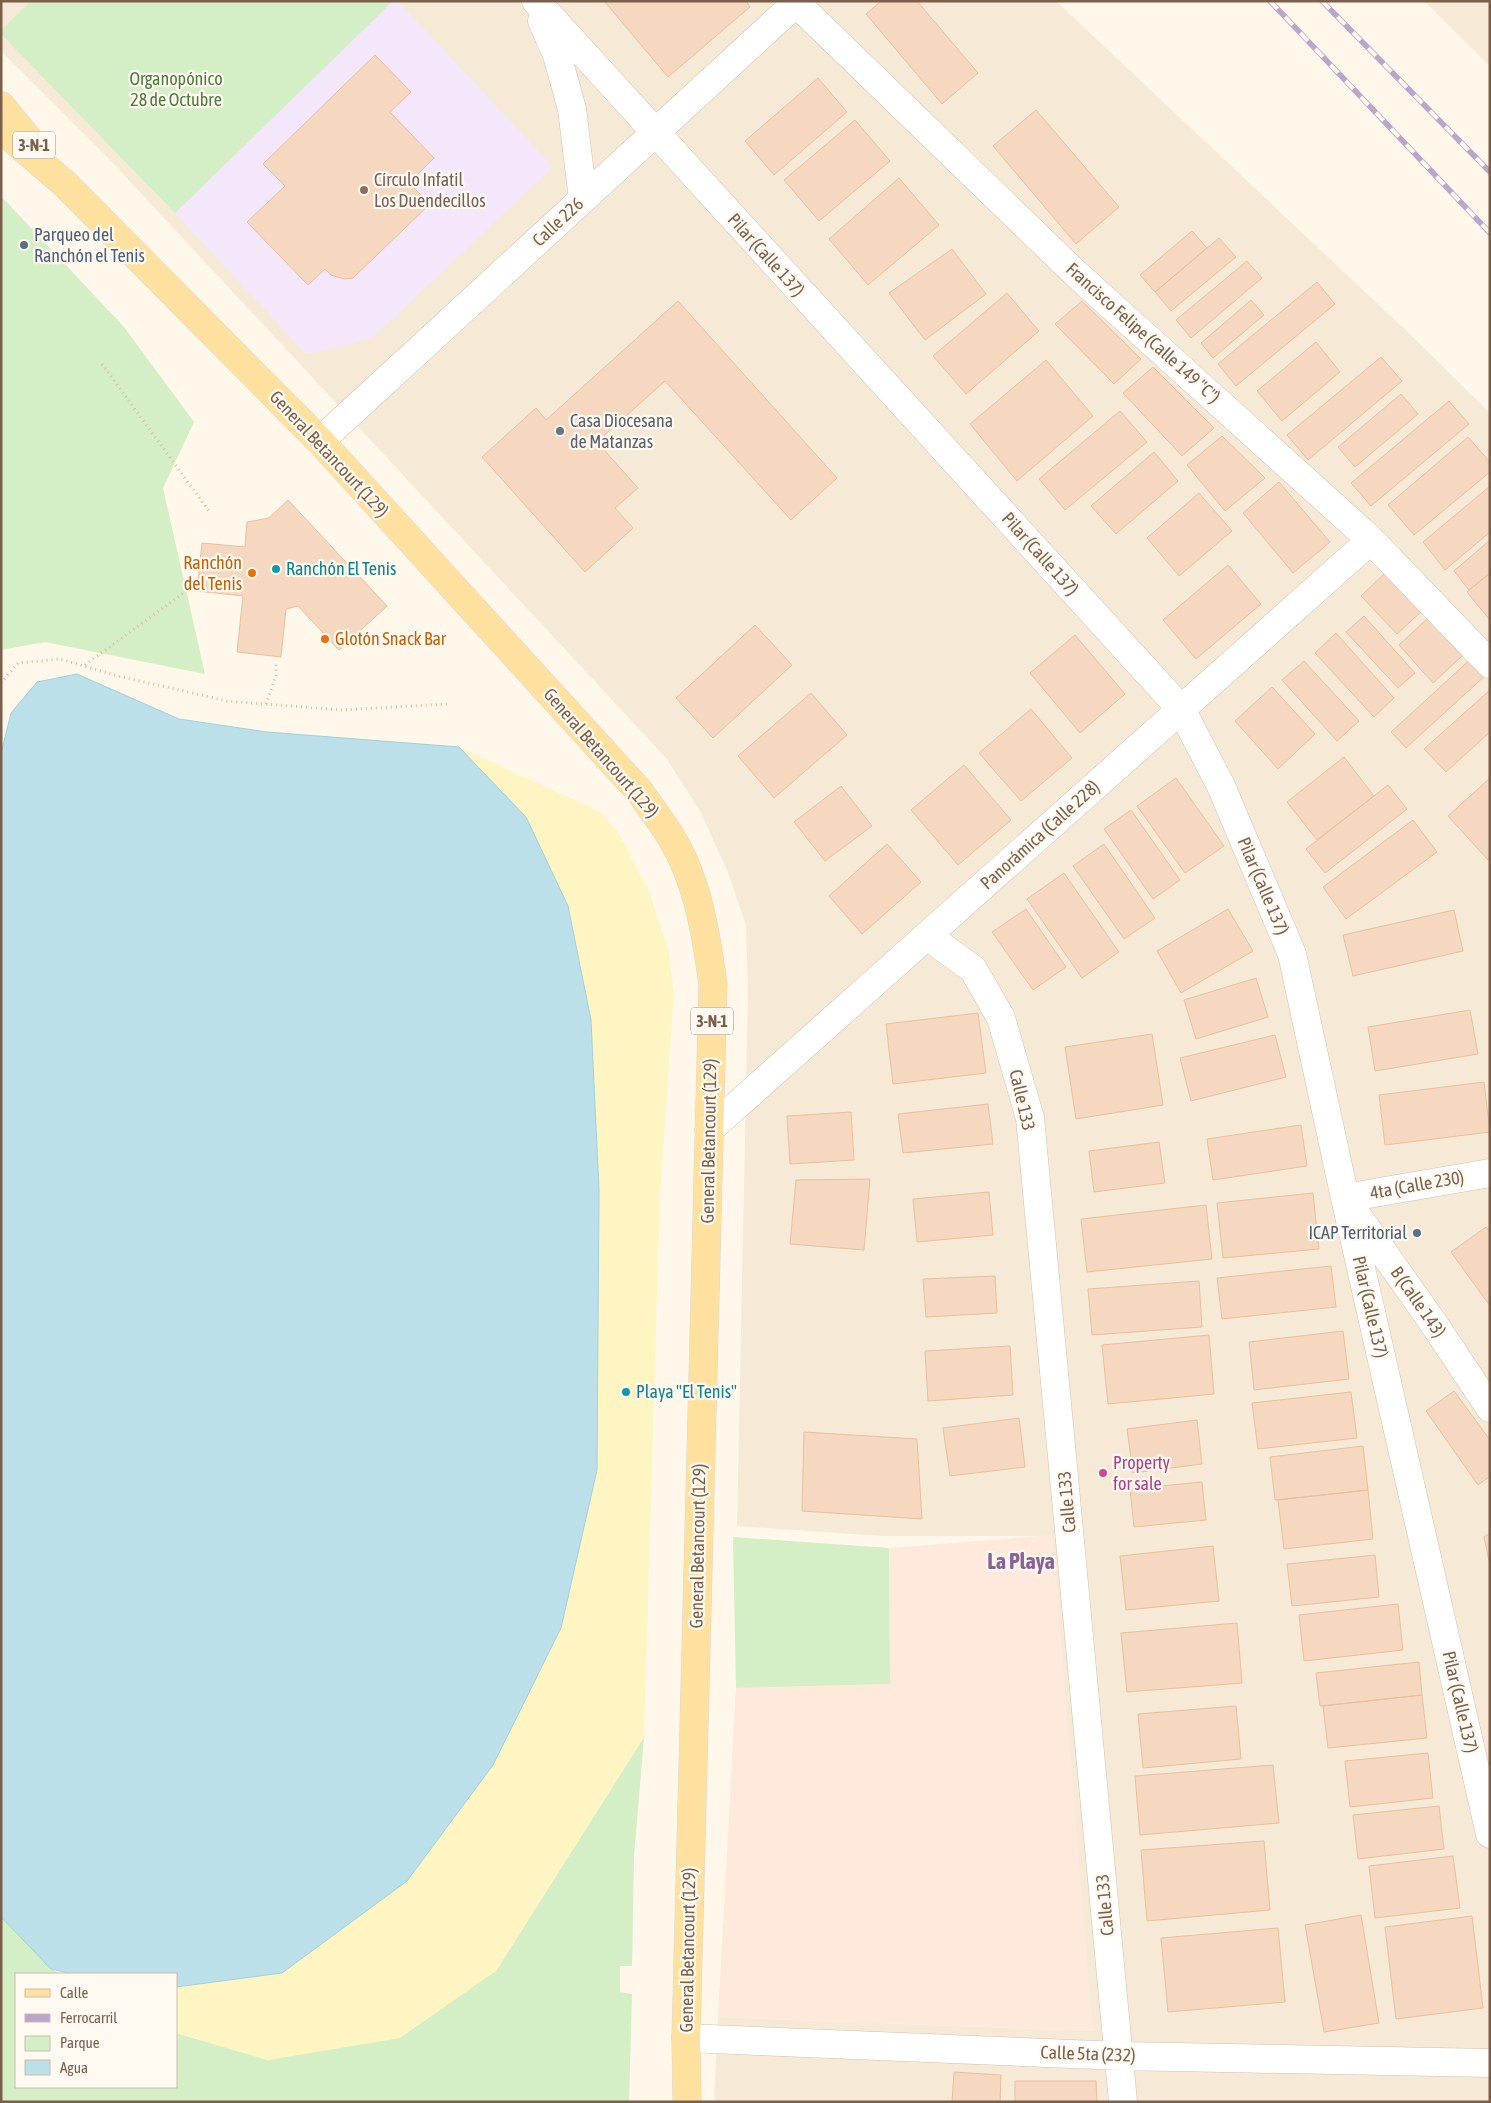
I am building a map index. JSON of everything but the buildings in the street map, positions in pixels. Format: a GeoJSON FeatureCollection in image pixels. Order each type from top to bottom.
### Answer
{"type":"FeatureCollection","features":[{"type":"Feature","properties":{"kind":"main road","name":"General Betancourt (129)"},"geometry":{"type":"LineString","coordinates":[[1,106],[66,184],[320,442],[640,792],[672,838],[691,879],[704,924],[713,984],[686,2038],[687,2102]]}},
{"type":"Feature","properties":{"kind":"main road","name":"General Betancourt (129)"},"geometry":{"type":"LineString","coordinates":[[1,130],[66,184]]}},
{"type":"Feature","properties":{"kind":"street","name":"Pilar (Calle 137)"},"geometry":{"type":"LineString","coordinates":[[534,1],[1181,709],[1221,786],[1292,954],[1345,1198],[1490,1834]]}},
{"type":"Feature","properties":{"kind":"street"},"geometry":{"type":"LineString","coordinates":[[534,1],[558,55],[572,109],[583,199]]}},
{"type":"Feature","properties":{"kind":"street","name":"Calle 226"},"geometry":{"type":"LineString","coordinates":[[320,442],[796,2]]}},
{"type":"Feature","properties":{"kind":"street","name":"Francisco Felipe (Calle 149 \"C\")"},"geometry":{"type":"LineString","coordinates":[[796,2],[1074,272],[1371,540],[1490,664]]}},
{"type":"Feature","properties":{"kind":"street","name":"Panorámica (Calle 228)"},"geometry":{"type":"LineString","coordinates":[[709,1130],[1371,540]]}},
{"type":"Feature","properties":{"kind":"street","name":"Calle 133"},"geometry":{"type":"LineString","coordinates":[[928,936],[972,969],[1001,1018],[1030,1118],[1123,2102]]}},
{"type":"Feature","properties":{"kind":"street","name":"4ta (Calle 230)"},"geometry":{"type":"LineString","coordinates":[[1345,1198],[1490,1173]]}},
{"type":"Feature","properties":{"kind":"street","name":"B (Calle 143)"},"geometry":{"type":"LineString","coordinates":[[1345,1198],[1434,1324],[1490,1408]]}},
{"type":"Feature","properties":{"kind":"street","name":"Calle 5ta (232)"},"geometry":{"type":"LineString","coordinates":[[686,2038],[1120,2056],[1490,2063]]}},
{"type":"Feature","properties":{"kind":"path"},"geometry":{"type":"LineString","coordinates":[[102,364],[209,511]]}},
{"type":"Feature","properties":{"kind":"path"},"geometry":{"type":"LineString","coordinates":[[85,666],[193,586]]}},
{"type":"Feature","properties":{"kind":"path"},"geometry":{"type":"LineString","coordinates":[[1,683],[18,663],[60,659],[114,675],[227,700],[341,710],[447,704]]}},
{"type":"Feature","properties":{"kind":"path"},"geometry":{"type":"LineString","coordinates":[[266,704],[276,675],[276,663]]}},
{"type":"Feature","properties":{"kind":"shaded area"},"geometry":{"type":"Polygon","coordinates":[[[1,1],[1056,1],[1413,337],[1490,413],[1490,2102],[714,2102],[718,2017],[1092,2031],[1052,1536],[881,1536],[737,1526],[748,991],[746,925],[727,870],[700,811],[666,758],[111,161],[1,51],[1,1]]]}},
{"type":"Feature","properties":{"kind":"shaded area","name":"Círculo Infatil Los Duendecillos"},"geometry":{"type":"Polygon","coordinates":[[[393,1],[398,1],[553,167],[371,339],[306,354],[175,213],[393,1]]]}},
{"type":"Feature","properties":{"kind":"shaded area"},"geometry":{"type":"Polygon","coordinates":[[[1424,1],[1490,1],[1490,66],[1424,1]]]}},
{"type":"Feature","properties":{"kind":"shaded area"},"geometry":{"type":"Polygon","coordinates":[[[1052,1535],[1093,2031],[718,2017],[736,1688],[890,1684],[889,1548],[1052,1535]]]}},
{"type":"Feature","properties":{"kind":"green space","name":"Organopónico 28 de Octubre"},"geometry":{"type":"Polygon","coordinates":[[[31,1],[393,1],[175,213],[1,34],[1,30],[31,1]]]}},
{"type":"Feature","properties":{"kind":"green space"},"geometry":{"type":"Polygon","coordinates":[[[1,196],[124,327],[194,422],[163,488],[205,674],[45,642],[1,650],[1,196]]]}},
{"type":"Feature","properties":{"kind":"green space"},"geometry":{"type":"Polygon","coordinates":[[[733,1537],[889,1548],[890,1684],[736,1688],[733,1537]]]}},
{"type":"Feature","properties":{"kind":"green space"},"geometry":{"type":"Polygon","coordinates":[[[644,1737],[634,1856],[632,1966],[620,1966],[620,1992],[632,1994],[629,2102],[1,2102],[1,1914],[2,1918],[57,1973],[15,1973],[15,2088],[178,2088],[178,2034],[268,2060],[496,1971],[644,1737]]]}},
{"type":"Feature","properties":{"kind":"sand","name":"Playa \"El Tenis\""},"geometry":{"type":"Polygon","coordinates":[[[459,747],[601,812],[620,835],[649,892],[669,953],[674,994],[660,1196],[644,1737],[496,1971],[400,2038],[268,2060],[178,2034],[178,1987],[282,1973],[493,1765],[561,1628],[597,1470],[599,1190],[591,1020],[526,817],[459,747]]]}},
{"type":"Feature","properties":{"kind":"water"},"geometry":{"type":"Polygon","coordinates":[[[77,674],[179,719],[267,732],[459,747],[526,817],[568,906],[591,1020],[599,1190],[597,1470],[561,1628],[493,1765],[407,1881],[282,1973],[178,1987],[178,1973],[69,1973],[51,1969],[2,1918],[1,1914],[1,753],[11,713],[37,682],[77,674]]]}},
{"type":"Feature","properties":{"kind":"railway"},"geometry":{"type":"LineString","coordinates":[[1270,1],[1490,233]]}},
{"type":"Feature","properties":{"kind":"railway"},"geometry":{"type":"LineString","coordinates":[[1322,1],[1490,172]]}},
{"type":"Feature","properties":{"kind":"place","name":"Círculo Infatil Los Duendecillos"},"geometry":{"type":"Point","coordinates":[364,190]}},
{"type":"Feature","properties":{"kind":"place","name":"Parqueo del Ranchón el Tenis"},"geometry":{"type":"Point","coordinates":[24,245]}},
{"type":"Feature","properties":{"kind":"place","name":"Casa Diocesana de Matanzas"},"geometry":{"type":"Point","coordinates":[560,431]}},
{"type":"Feature","properties":{"kind":"place","name":"Ranchón El Tenis"},"geometry":{"type":"Point","coordinates":[276,569]}},
{"type":"Feature","properties":{"kind":"place","name":"Ranchón del Tenis"},"geometry":{"type":"Point","coordinates":[252,573]}},
{"type":"Feature","properties":{"kind":"place","name":"Glotón Snack Bar"},"geometry":{"type":"Point","coordinates":[325,639]}},
{"type":"Feature","properties":{"kind":"place","name":"ICAP Territorial"},"geometry":{"type":"Point","coordinates":[1417,1233]}},
{"type":"Feature","properties":{"kind":"place","name":"Playa \"El Tenis\""},"geometry":{"type":"Point","coordinates":[626,1392]}},
{"type":"Feature","properties":{"kind":"place","name":"Property for sale"},"geometry":{"type":"Point","coordinates":[1103,1473]}},
{"type":"Feature","properties":{"kind":"district","name":"La Playa"},"geometry":{"type":"Point","coordinates":[1021,1561]}}]}
